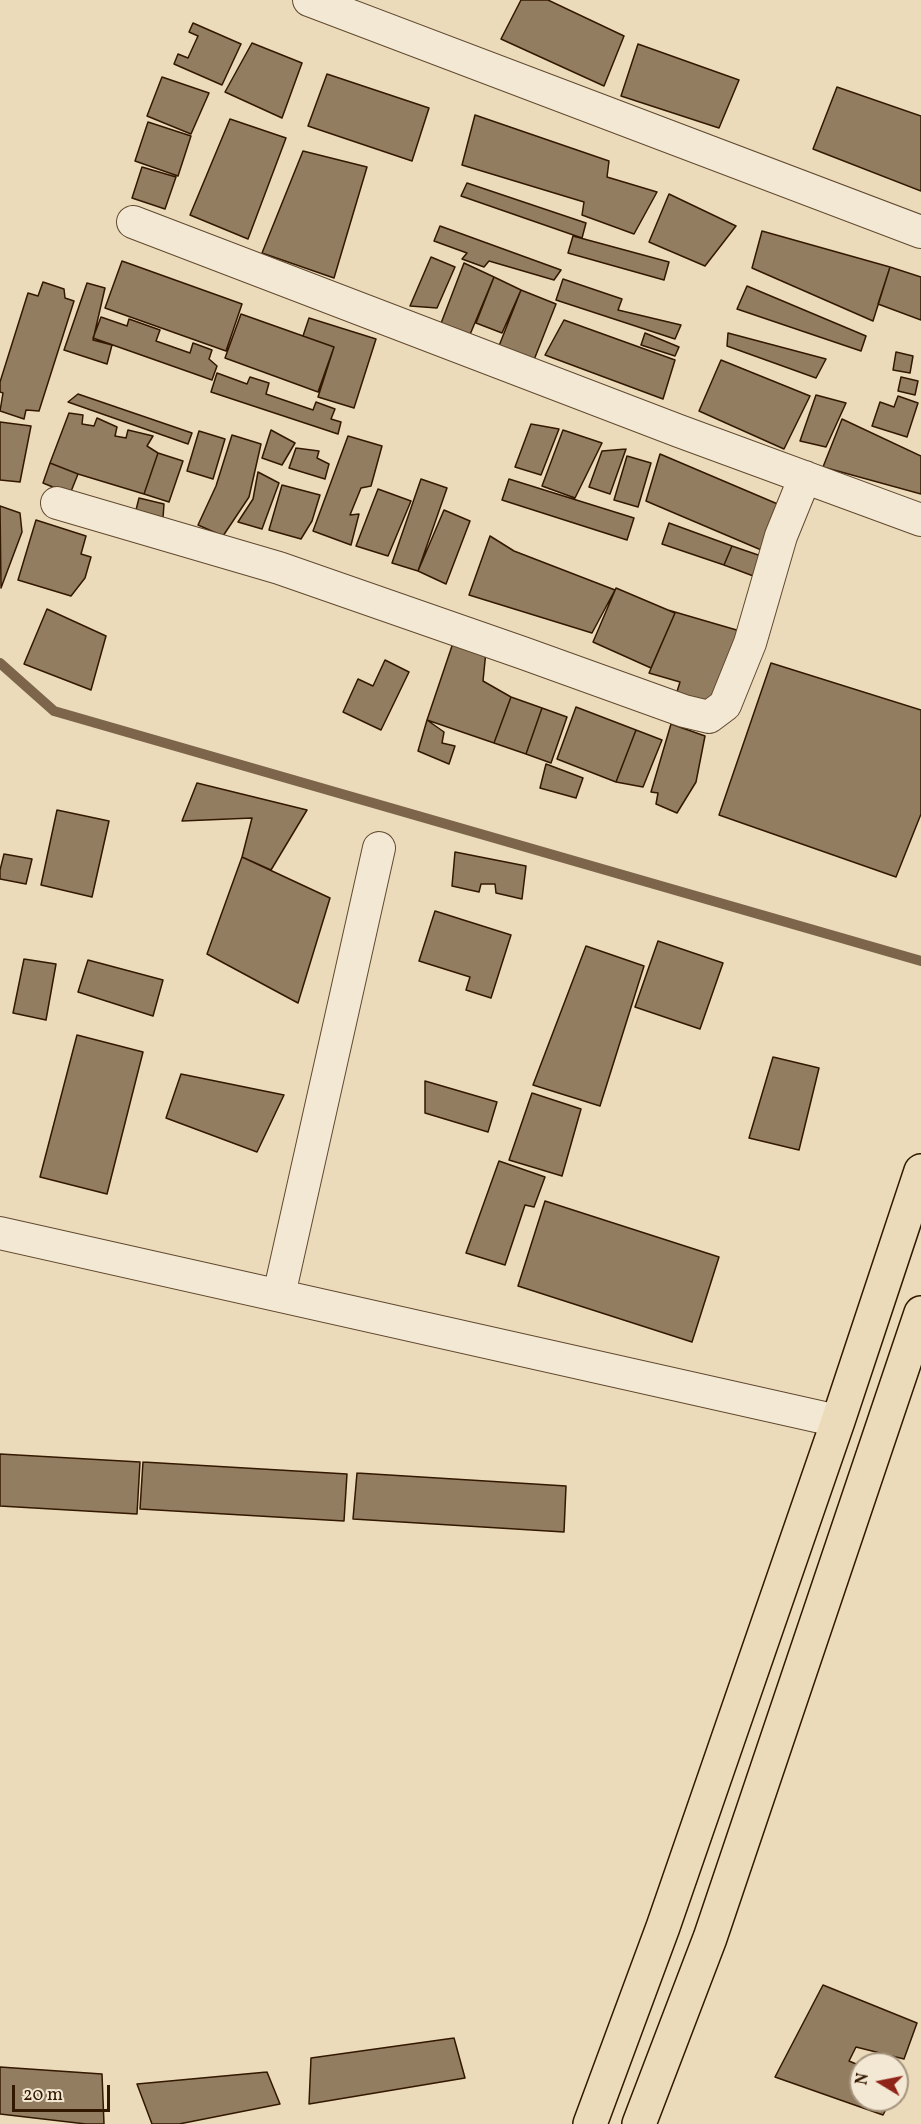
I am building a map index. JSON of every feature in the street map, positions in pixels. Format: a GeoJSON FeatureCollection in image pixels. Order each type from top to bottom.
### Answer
{"type":"FeatureCollection","features":[{"type":"Feature","properties":{"kind":"main road"},"geometry":{"type":"LineString","coordinates":[[590,2124],[663,1927],[838,1421],[921,1171]]}},
{"type":"Feature","properties":{"kind":"main road"},"geometry":{"type":"LineString","coordinates":[[639,2124],[710,1938],[921,1313]]}},
{"type":"Feature","properties":{"kind":"street"},"geometry":{"type":"LineString","coordinates":[[309,0],[921,232]]}},
{"type":"Feature","properties":{"kind":"street"},"geometry":{"type":"LineString","coordinates":[[133,222],[921,520]]}},
{"type":"Feature","properties":{"kind":"street"},"geometry":{"type":"LineString","coordinates":[[57,503],[279,568],[684,711],[709,717],[725,705],[750,643],[781,536],[806,477]]}},
{"type":"Feature","properties":{"kind":"street"},"geometry":{"type":"LineString","coordinates":[[279,1295],[379,848]]}},
{"type":"Feature","properties":{"kind":"street"},"geometry":{"type":"LineString","coordinates":[[0,1233],[838,1421]]}},
{"type":"Feature","properties":{"kind":"building"},"geometry":{"type":"Polygon","coordinates":[[[521,0],[548,0],[624,36],[604,86],[501,39],[521,0]]]}},
{"type":"Feature","properties":{"kind":"building"},"geometry":{"type":"Polygon","coordinates":[[[193,23],[241,44],[222,85],[174,64],[178,54],[188,58],[198,36],[189,32],[193,23]]]}},
{"type":"Feature","properties":{"kind":"building"},"geometry":{"type":"Polygon","coordinates":[[[252,43],[302,63],[282,118],[225,92],[252,43]]]}},
{"type":"Feature","properties":{"kind":"building"},"geometry":{"type":"Polygon","coordinates":[[[638,44],[739,80],[719,128],[621,96],[638,44]]]}},
{"type":"Feature","properties":{"kind":"building"},"geometry":{"type":"Polygon","coordinates":[[[327,74],[429,108],[412,161],[308,126],[327,74]]]}},
{"type":"Feature","properties":{"kind":"building"},"geometry":{"type":"Polygon","coordinates":[[[162,77],[209,93],[191,134],[147,116],[162,77]]]}},
{"type":"Feature","properties":{"kind":"building"},"geometry":{"type":"Polygon","coordinates":[[[837,87],[921,116],[921,191],[813,149],[837,87]]]}},
{"type":"Feature","properties":{"kind":"building"},"geometry":{"type":"Polygon","coordinates":[[[475,115],[609,161],[607,177],[657,192],[634,234],[582,215],[584,202],[462,165],[475,115]]]}},
{"type":"Feature","properties":{"kind":"building"},"geometry":{"type":"Polygon","coordinates":[[[230,119],[286,138],[248,239],[190,215],[230,119]]]}},
{"type":"Feature","properties":{"kind":"building"},"geometry":{"type":"Polygon","coordinates":[[[148,122],[191,136],[178,176],[135,161],[148,122]]]}},
{"type":"Feature","properties":{"kind":"building"},"geometry":{"type":"Polygon","coordinates":[[[303,151],[367,167],[334,278],[262,253],[303,151]]]}},
{"type":"Feature","properties":{"kind":"building"},"geometry":{"type":"Polygon","coordinates":[[[142,167],[176,177],[165,209],[132,198],[142,167]]]}},
{"type":"Feature","properties":{"kind":"building"},"geometry":{"type":"Polygon","coordinates":[[[467,183],[586,223],[582,238],[461,196],[467,183]]]}},
{"type":"Feature","properties":{"kind":"building"},"geometry":{"type":"Polygon","coordinates":[[[669,194],[736,226],[705,266],[649,242],[669,194]]]}},
{"type":"Feature","properties":{"kind":"building"},"geometry":{"type":"Polygon","coordinates":[[[440,226],[561,270],[554,280],[489,261],[484,267],[462,259],[467,253],[434,241],[440,226]]]}},
{"type":"Feature","properties":{"kind":"building"},"geometry":{"type":"Polygon","coordinates":[[[762,231],[890,267],[873,321],[752,268],[762,231]]]}},
{"type":"Feature","properties":{"kind":"building"},"geometry":{"type":"Polygon","coordinates":[[[573,236],[669,262],[664,280],[568,253],[573,236]]]}},
{"type":"Feature","properties":{"kind":"building"},"geometry":{"type":"Polygon","coordinates":[[[431,257],[455,267],[437,308],[410,306],[431,257]]]}},
{"type":"Feature","properties":{"kind":"building"},"geometry":{"type":"Polygon","coordinates":[[[122,261],[242,304],[226,351],[105,308],[122,261]]]}},
{"type":"Feature","properties":{"kind":"building"},"geometry":{"type":"Polygon","coordinates":[[[464,263],[494,277],[469,337],[440,326],[464,263]]]}},
{"type":"Feature","properties":{"kind":"building"},"geometry":{"type":"Polygon","coordinates":[[[890,267],[921,277],[921,320],[878,304],[890,267]]]}},
{"type":"Feature","properties":{"kind":"building"},"geometry":{"type":"Polygon","coordinates":[[[494,277],[521,290],[502,333],[476,323],[494,277]]]}},
{"type":"Feature","properties":{"kind":"building"},"geometry":{"type":"Polygon","coordinates":[[[563,279],[622,299],[618,310],[681,325],[675,339],[556,300],[563,279]]]}},
{"type":"Feature","properties":{"kind":"building"},"geometry":{"type":"Polygon","coordinates":[[[43,282],[64,289],[65,298],[74,301],[39,411],[26,410],[24,419],[0,411],[3,393],[0,392],[0,382],[28,293],[38,296],[43,282]]]}},
{"type":"Feature","properties":{"kind":"building"},"geometry":{"type":"Polygon","coordinates":[[[87,283],[105,288],[93,340],[112,345],[107,364],[64,350],[87,283]]]}},
{"type":"Feature","properties":{"kind":"building"},"geometry":{"type":"Polygon","coordinates":[[[747,286],[866,336],[861,351],[737,309],[747,286]]]}},
{"type":"Feature","properties":{"kind":"building"},"geometry":{"type":"Polygon","coordinates":[[[521,290],[556,304],[532,365],[497,351],[521,290]]]}},
{"type":"Feature","properties":{"kind":"building"},"geometry":{"type":"Polygon","coordinates":[[[241,314],[334,347],[318,392],[225,358],[241,314]]]}},
{"type":"Feature","properties":{"kind":"building"},"geometry":{"type":"Polygon","coordinates":[[[101,317],[127,326],[129,319],[160,330],[156,341],[190,353],[193,343],[212,350],[209,359],[217,366],[212,380],[93,338],[101,317]]]}},
{"type":"Feature","properties":{"kind":"building"},"geometry":{"type":"Polygon","coordinates":[[[309,318],[376,339],[354,408],[318,397],[334,347],[303,336],[309,318]]]}},
{"type":"Feature","properties":{"kind":"building"},"geometry":{"type":"Polygon","coordinates":[[[564,320],[675,360],[663,399],[545,355],[564,320]]]}},
{"type":"Feature","properties":{"kind":"building"},"geometry":{"type":"Polygon","coordinates":[[[645,333],[679,347],[675,356],[641,345],[645,333]]]}},
{"type":"Feature","properties":{"kind":"building"},"geometry":{"type":"Polygon","coordinates":[[[728,333],[826,359],[816,378],[727,346],[728,333]]]}},
{"type":"Feature","properties":{"kind":"building"},"geometry":{"type":"Polygon","coordinates":[[[896,352],[913,356],[910,373],[893,370],[896,352]]]}},
{"type":"Feature","properties":{"kind":"building"},"geometry":{"type":"Polygon","coordinates":[[[721,360],[810,396],[784,449],[699,411],[721,360]]]}},
{"type":"Feature","properties":{"kind":"building"},"geometry":{"type":"Polygon","coordinates":[[[217,373],[247,384],[250,377],[269,383],[266,394],[313,410],[316,402],[335,409],[331,419],[341,422],[338,434],[211,392],[217,373]]]}},
{"type":"Feature","properties":{"kind":"building"},"geometry":{"type":"Polygon","coordinates":[[[901,377],[918,381],[915,395],[898,391],[901,377]]]}},
{"type":"Feature","properties":{"kind":"building"},"geometry":{"type":"Polygon","coordinates":[[[78,394],[192,433],[188,444],[68,402],[78,394]]]}},
{"type":"Feature","properties":{"kind":"building"},"geometry":{"type":"Polygon","coordinates":[[[816,395],[846,403],[826,447],[800,441],[816,395]]]}},
{"type":"Feature","properties":{"kind":"building"},"geometry":{"type":"Polygon","coordinates":[[[898,396],[918,403],[907,437],[872,426],[880,402],[894,407],[898,396]]]}},
{"type":"Feature","properties":{"kind":"building"},"geometry":{"type":"Polygon","coordinates":[[[69,413],[83,415],[82,424],[94,426],[97,418],[117,427],[115,436],[126,438],[128,430],[153,436],[147,446],[158,453],[144,494],[50,463],[69,413]]]}},
{"type":"Feature","properties":{"kind":"building"},"geometry":{"type":"Polygon","coordinates":[[[842,419],[921,456],[921,494],[823,467],[842,419]]]}},
{"type":"Feature","properties":{"kind":"building"},"geometry":{"type":"Polygon","coordinates":[[[0,422],[31,426],[20,482],[0,480],[0,422]]]}},
{"type":"Feature","properties":{"kind":"building"},"geometry":{"type":"Polygon","coordinates":[[[531,424],[559,429],[541,475],[515,467],[531,424]]]}},
{"type":"Feature","properties":{"kind":"building"},"geometry":{"type":"Polygon","coordinates":[[[271,430],[295,443],[282,465],[262,458],[271,430]]]}},
{"type":"Feature","properties":{"kind":"building"},"geometry":{"type":"Polygon","coordinates":[[[563,430],[602,443],[575,498],[542,486],[563,430]]]}},
{"type":"Feature","properties":{"kind":"building"},"geometry":{"type":"Polygon","coordinates":[[[199,431],[225,439],[213,479],[187,471],[199,431]]]}},
{"type":"Feature","properties":{"kind":"building"},"geometry":{"type":"Polygon","coordinates":[[[232,435],[261,444],[249,497],[223,536],[198,525],[216,486],[232,435]]]}},
{"type":"Feature","properties":{"kind":"building"},"geometry":{"type":"Polygon","coordinates":[[[348,436],[382,446],[371,486],[361,488],[350,515],[359,514],[351,545],[313,531],[348,436]]]}},
{"type":"Feature","properties":{"kind":"building"},"geometry":{"type":"Polygon","coordinates":[[[296,448],[319,451],[317,458],[329,464],[325,479],[289,468],[296,448]]]}},
{"type":"Feature","properties":{"kind":"building"},"geometry":{"type":"Polygon","coordinates":[[[626,449],[610,494],[589,487],[602,451],[626,449]]]}},
{"type":"Feature","properties":{"kind":"building"},"geometry":{"type":"Polygon","coordinates":[[[158,453],[183,461],[169,502],[144,494],[158,453]]]}},
{"type":"Feature","properties":{"kind":"building"},"geometry":{"type":"Polygon","coordinates":[[[660,454],[780,505],[766,552],[646,501],[660,454]]]}},
{"type":"Feature","properties":{"kind":"building"},"geometry":{"type":"Polygon","coordinates":[[[627,456],[651,463],[638,507],[614,500],[627,456]]]}},
{"type":"Feature","properties":{"kind":"building"},"geometry":{"type":"Polygon","coordinates":[[[50,463],[78,474],[70,494],[43,483],[50,463]]]}},
{"type":"Feature","properties":{"kind":"building"},"geometry":{"type":"Polygon","coordinates":[[[258,472],[279,483],[262,529],[238,522],[253,499],[258,472]]]}},
{"type":"Feature","properties":{"kind":"building"},"geometry":{"type":"Polygon","coordinates":[[[421,479],[447,488],[418,571],[392,563],[421,479]]]}},
{"type":"Feature","properties":{"kind":"building"},"geometry":{"type":"Polygon","coordinates":[[[509,479],[634,518],[627,540],[502,500],[509,479]]]}},
{"type":"Feature","properties":{"kind":"building"},"geometry":{"type":"Polygon","coordinates":[[[282,485],[320,495],[312,521],[301,539],[269,530],[282,485]]]}},
{"type":"Feature","properties":{"kind":"building"},"geometry":{"type":"Polygon","coordinates":[[[378,489],[411,501],[388,556],[356,546],[378,489]]]}},
{"type":"Feature","properties":{"kind":"building"},"geometry":{"type":"Polygon","coordinates":[[[139,498],[164,504],[163,518],[136,510],[139,498]]]}},
{"type":"Feature","properties":{"kind":"building"},"geometry":{"type":"Polygon","coordinates":[[[0,506],[20,513],[22,532],[1,588],[0,506]]]}},
{"type":"Feature","properties":{"kind":"building"},"geometry":{"type":"Polygon","coordinates":[[[444,510],[470,521],[446,584],[418,571],[444,510]]]}},
{"type":"Feature","properties":{"kind":"building"},"geometry":{"type":"Polygon","coordinates":[[[36,520],[86,536],[81,554],[91,557],[85,578],[71,596],[18,580],[36,520]]]}},
{"type":"Feature","properties":{"kind":"building"},"geometry":{"type":"Polygon","coordinates":[[[669,523],[732,546],[724,565],[662,544],[669,523]]]}},
{"type":"Feature","properties":{"kind":"building"},"geometry":{"type":"Polygon","coordinates":[[[490,536],[514,551],[615,590],[592,633],[469,595],[490,536]]]}},
{"type":"Feature","properties":{"kind":"building"},"geometry":{"type":"Polygon","coordinates":[[[732,546],[764,557],[756,577],[724,565],[732,546]]]}},
{"type":"Feature","properties":{"kind":"building"},"geometry":{"type":"Polygon","coordinates":[[[616,588],[675,613],[651,668],[593,642],[616,588]]]}},
{"type":"Feature","properties":{"kind":"building"},"geometry":{"type":"Polygon","coordinates":[[[47,609],[106,636],[91,690],[24,664],[47,609]]]}},
{"type":"Feature","properties":{"kind":"building"},"geometry":{"type":"Polygon","coordinates":[[[668,610],[740,631],[716,711],[675,698],[680,682],[649,673],[675,613],[668,610]]]}},
{"type":"Feature","properties":{"kind":"building"},"geometry":{"type":"Polygon","coordinates":[[[454,640],[486,651],[483,681],[511,697],[494,743],[427,720],[454,640]]]}},
{"type":"Feature","properties":{"kind":"building"},"geometry":{"type":"Polygon","coordinates":[[[385,660],[409,672],[381,730],[343,712],[358,679],[373,686],[385,660]]]}},
{"type":"Feature","properties":{"kind":"building"},"geometry":{"type":"Polygon","coordinates":[[[771,663],[921,710],[921,814],[896,877],[719,815],[771,663]]]}},
{"type":"Feature","properties":{"kind":"building"},"geometry":{"type":"Polygon","coordinates":[[[511,697],[542,708],[526,754],[494,743],[511,697]]]}},
{"type":"Feature","properties":{"kind":"building"},"geometry":{"type":"Polygon","coordinates":[[[576,707],[636,730],[616,782],[557,759],[576,707]]]}},
{"type":"Feature","properties":{"kind":"building"},"geometry":{"type":"Polygon","coordinates":[[[542,708],[567,717],[551,763],[526,754],[542,708]]]}},
{"type":"Feature","properties":{"kind":"building"},"geometry":{"type":"Polygon","coordinates":[[[427,720],[444,732],[442,743],[455,746],[449,764],[418,751],[427,720]]]}},
{"type":"Feature","properties":{"kind":"building"},"geometry":{"type":"Polygon","coordinates":[[[671,724],[705,736],[696,782],[677,813],[656,804],[658,793],[651,792],[671,724]]]}},
{"type":"Feature","properties":{"kind":"building"},"geometry":{"type":"Polygon","coordinates":[[[636,730],[662,740],[643,787],[616,782],[636,730]]]}},
{"type":"Feature","properties":{"kind":"building"},"geometry":{"type":"Polygon","coordinates":[[[546,764],[583,778],[576,798],[540,788],[546,764]]]}},
{"type":"Feature","properties":{"kind":"building"},"geometry":{"type":"Polygon","coordinates":[[[197,783],[307,810],[271,870],[242,857],[252,818],[182,821],[197,783]]]}},
{"type":"Feature","properties":{"kind":"building"},"geometry":{"type":"Polygon","coordinates":[[[57,810],[109,821],[92,897],[41,885],[57,810]]]}},
{"type":"Feature","properties":{"kind":"building"},"geometry":{"type":"Polygon","coordinates":[[[455,852],[526,866],[522,899],[496,893],[495,884],[481,884],[479,892],[452,886],[455,852]]]}},
{"type":"Feature","properties":{"kind":"building"},"geometry":{"type":"Polygon","coordinates":[[[4,854],[32,859],[26,884],[0,879],[4,854]]]}},
{"type":"Feature","properties":{"kind":"building"},"geometry":{"type":"Polygon","coordinates":[[[242,857],[330,898],[298,1003],[207,954],[242,857]]]}},
{"type":"Feature","properties":{"kind":"building"},"geometry":{"type":"Polygon","coordinates":[[[435,911],[511,935],[491,998],[466,990],[470,977],[419,961],[435,911]]]}},
{"type":"Feature","properties":{"kind":"building"},"geometry":{"type":"Polygon","coordinates":[[[658,941],[723,963],[700,1029],[635,1007],[658,941]]]}},
{"type":"Feature","properties":{"kind":"building"},"geometry":{"type":"Polygon","coordinates":[[[586,946],[644,966],[600,1106],[533,1085],[586,946]]]}},
{"type":"Feature","properties":{"kind":"building"},"geometry":{"type":"Polygon","coordinates":[[[24,959],[56,964],[46,1020],[13,1013],[24,959]]]}},
{"type":"Feature","properties":{"kind":"building"},"geometry":{"type":"Polygon","coordinates":[[[88,960],[163,980],[153,1016],[78,992],[88,960]]]}},
{"type":"Feature","properties":{"kind":"building"},"geometry":{"type":"Polygon","coordinates":[[[77,1035],[143,1052],[107,1194],[40,1177],[77,1035]]]}},
{"type":"Feature","properties":{"kind":"building"},"geometry":{"type":"Polygon","coordinates":[[[773,1057],[819,1068],[799,1150],[749,1138],[773,1057]]]}},
{"type":"Feature","properties":{"kind":"building"},"geometry":{"type":"Polygon","coordinates":[[[181,1074],[284,1095],[257,1152],[166,1118],[181,1074]]]}},
{"type":"Feature","properties":{"kind":"building"},"geometry":{"type":"Polygon","coordinates":[[[425,1081],[497,1102],[488,1132],[425,1113],[425,1081]]]}},
{"type":"Feature","properties":{"kind":"building"},"geometry":{"type":"Polygon","coordinates":[[[532,1093],[581,1109],[562,1176],[509,1160],[532,1093]]]}},
{"type":"Feature","properties":{"kind":"building"},"geometry":{"type":"Polygon","coordinates":[[[499,1161],[545,1177],[534,1207],[525,1205],[505,1265],[466,1253],[499,1161]]]}},
{"type":"Feature","properties":{"kind":"building"},"geometry":{"type":"Polygon","coordinates":[[[545,1201],[719,1257],[692,1342],[518,1286],[545,1201]]]}},
{"type":"Feature","properties":{"kind":"building"},"geometry":{"type":"Polygon","coordinates":[[[0,1454],[140,1462],[137,1514],[0,1506],[0,1454]]]}},
{"type":"Feature","properties":{"kind":"building"},"geometry":{"type":"Polygon","coordinates":[[[143,1462],[347,1474],[344,1521],[140,1509],[143,1462]]]}},
{"type":"Feature","properties":{"kind":"building"},"geometry":{"type":"Polygon","coordinates":[[[357,1473],[566,1486],[564,1532],[353,1519],[357,1473]]]}},
{"type":"Feature","properties":{"kind":"building"},"geometry":{"type":"Polygon","coordinates":[[[823,1985],[917,2023],[907,2052],[876,2052],[856,2047],[854,2052],[849,2052],[849,2103],[775,2077],[823,1985]]]}},
{"type":"Feature","properties":{"kind":"building"},"geometry":{"type":"Polygon","coordinates":[[[454,2038],[465,2078],[309,2104],[311,2058],[454,2038]]]}},
{"type":"Feature","properties":{"kind":"building"},"geometry":{"type":"Polygon","coordinates":[[[0,2067],[102,2074],[104,2124],[0,2114],[0,2067]]]}},
{"type":"Feature","properties":{"kind":"building"},"geometry":{"type":"Polygon","coordinates":[[[267,2072],[280,2104],[179,2124],[152,2124],[137,2084],[267,2072]]]}},
{"type":"Feature","properties":{"kind":"waterway"},"geometry":{"type":"LineString","coordinates":[[0,663],[54,711],[921,961]]}}]}
